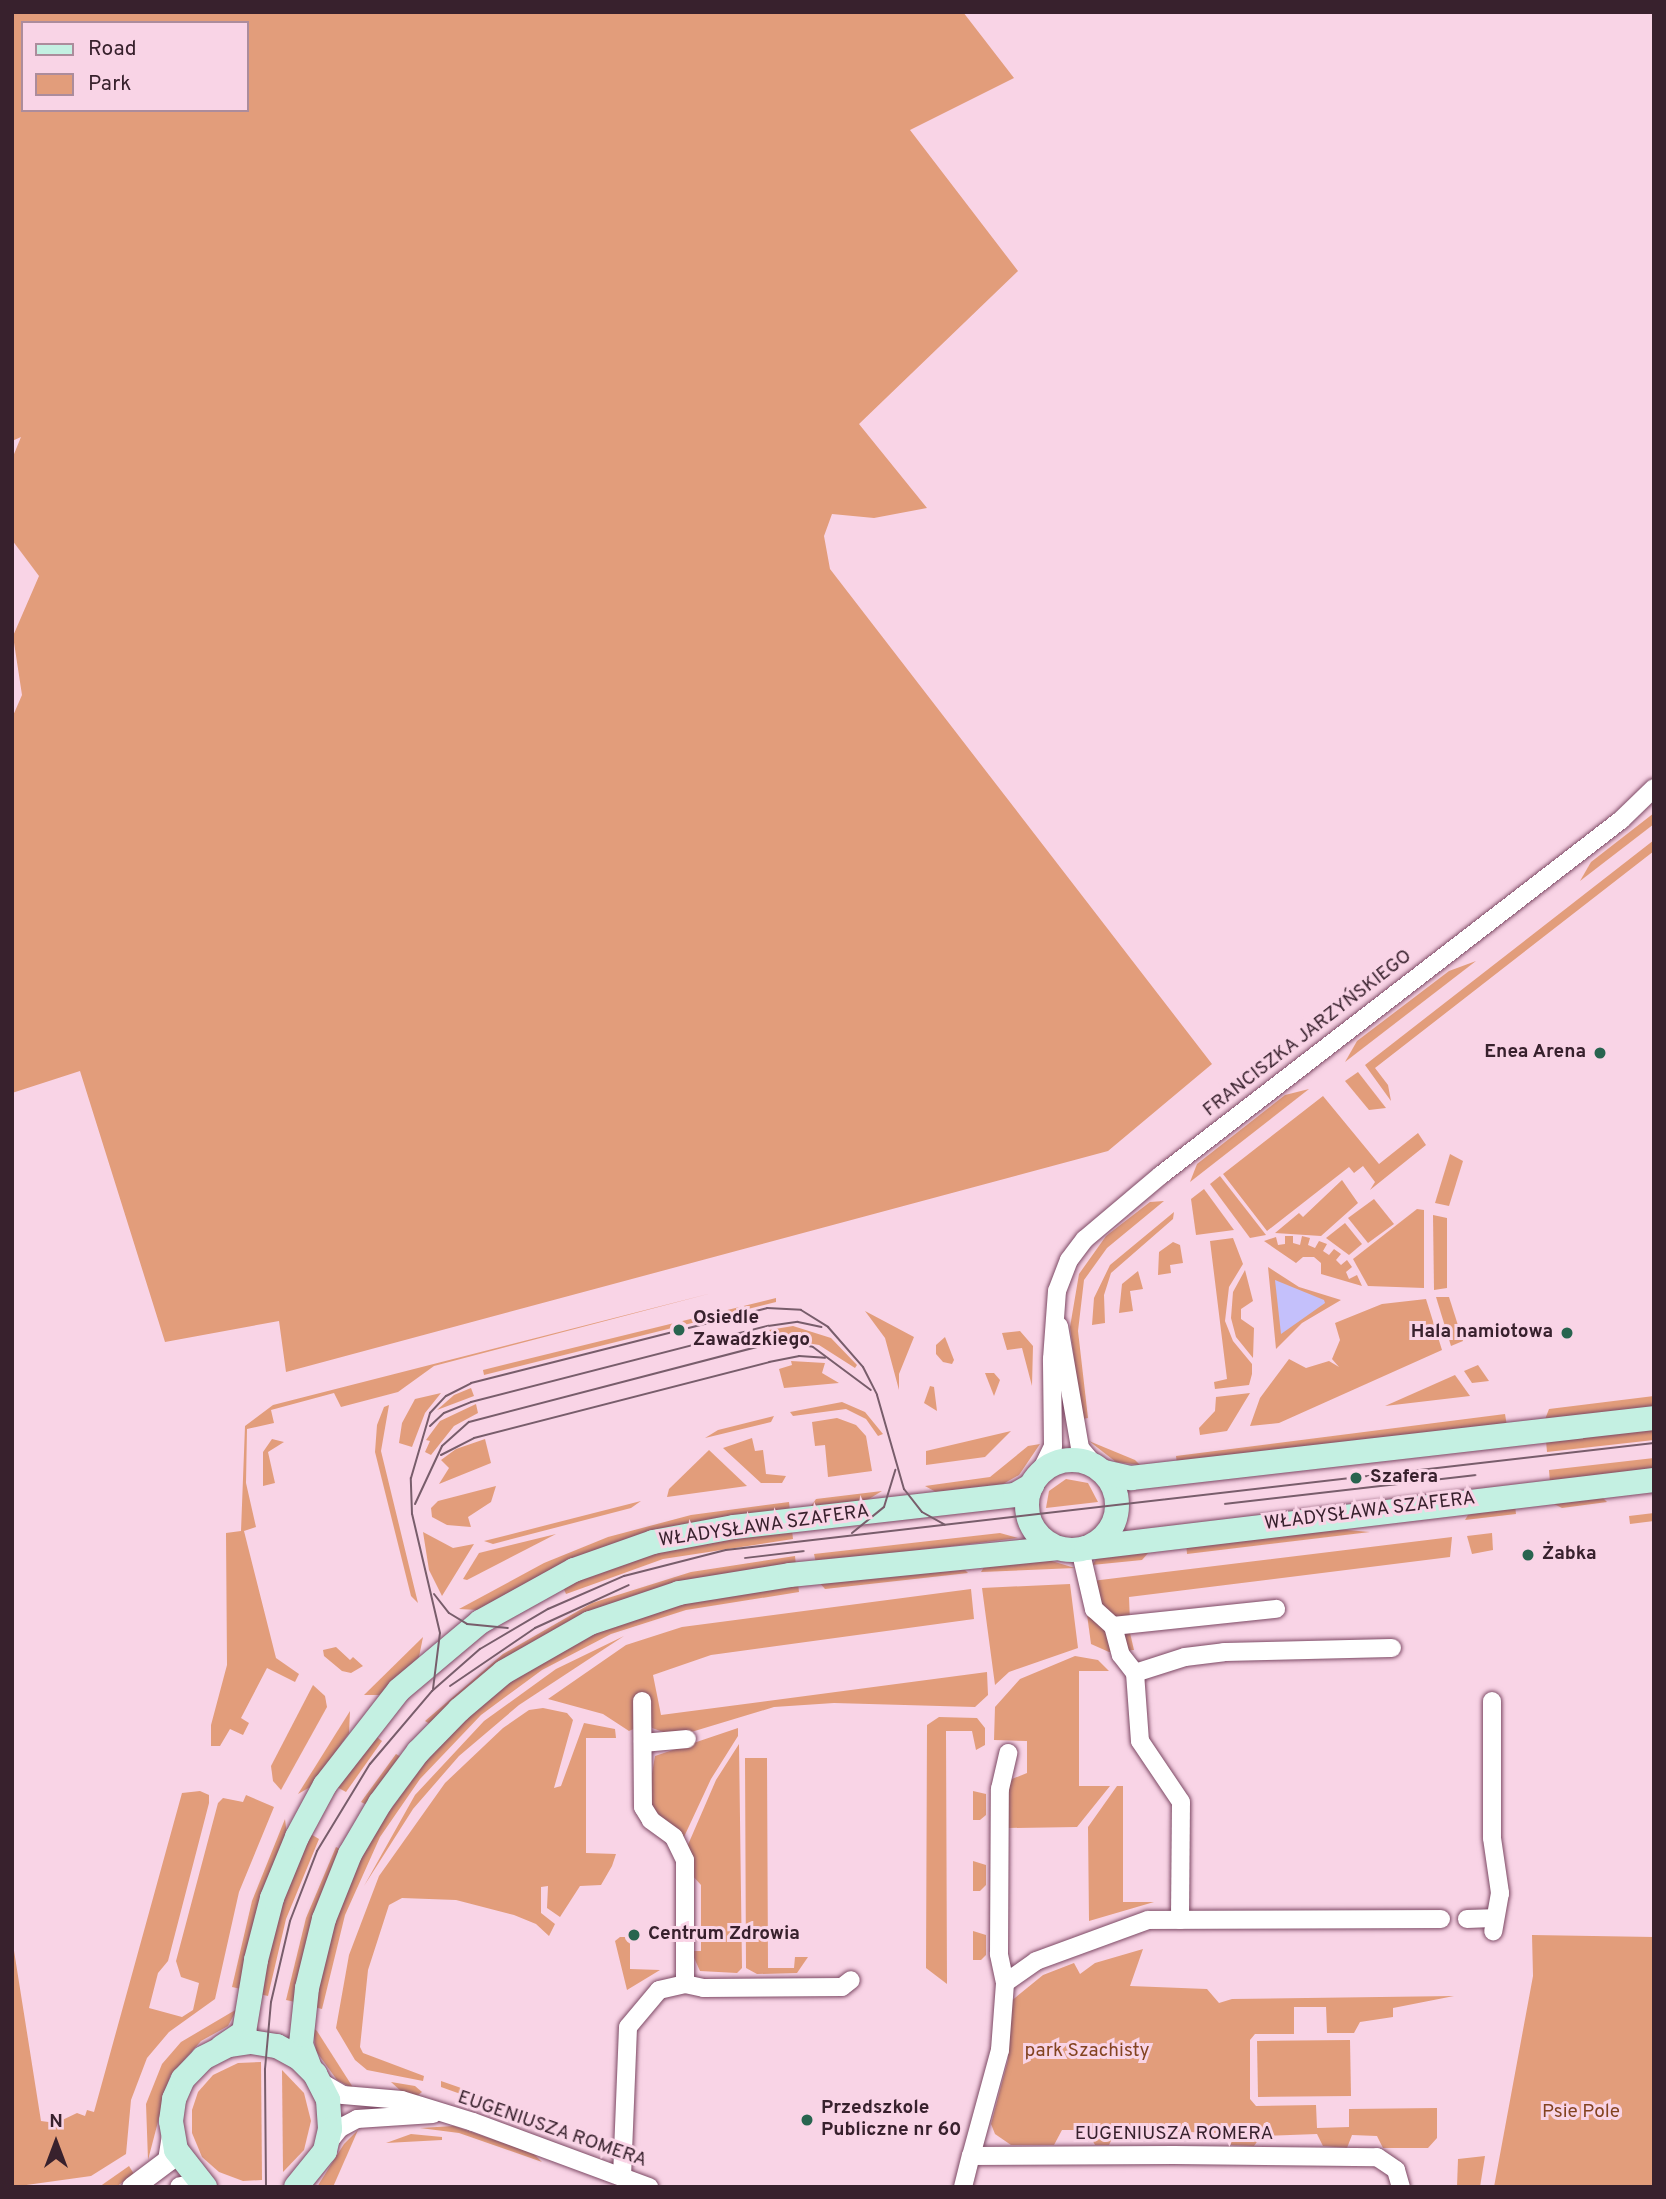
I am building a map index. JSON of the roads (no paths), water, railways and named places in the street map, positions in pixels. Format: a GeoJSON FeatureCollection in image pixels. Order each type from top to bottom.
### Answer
{"type":"FeatureCollection","features":[{"type":"Feature","properties":{"kind":"main road"},"geometry":{"type":"LineString","coordinates":[[1099,1469],[1115,1491],[1116,1516],[1105,1536],[1075,1548],[1032,1525],[1027,1503],[1036,1479],[1063,1460],[1099,1469],[1131,1478],[1654,1418]]}},
{"type":"Feature","properties":{"kind":"main road","name":"WŁADYSŁAWA SZAFERA"},"geometry":{"type":"LineString","coordinates":[[172,2136],[172,2106],[183,2079],[203,2057],[244,2032],[270,1907],[297,1837],[325,1785],[399,1690],[480,1622],[574,1570],[653,1542],[755,1524],[1015,1495],[1036,1479]]}},
{"type":"Feature","properties":{"kind":"main road","name":"WŁADYSŁAWA SZAFERA"},"geometry":{"type":"LineString","coordinates":[[327,2144],[330,2115],[300,2038],[309,1975],[327,1910],[356,1843],[386,1794],[423,1746],[458,1710],[510,1668],[590,1623],[685,1591],[790,1575],[1075,1548],[1654,1480]]}},
{"type":"Feature","properties":{"kind":"main road"},"geometry":{"type":"LineString","coordinates":[[222,2047],[244,2042],[273,2045],[314,2074]]}},
{"type":"Feature","properties":{"kind":"main road"},"geometry":{"type":"LineString","coordinates":[[172,2136],[183,2163],[204,2187]]}},
{"type":"Feature","properties":{"kind":"main road"},"geometry":{"type":"LineString","coordinates":[[305,2181],[327,2144]]}},
{"type":"Feature","properties":{"kind":"street","name":"FRANCISZKA JARZYŃSKIEGO"},"geometry":{"type":"LineString","coordinates":[[1036,1479],[1053,1446],[1055,1309],[1069,1260],[1107,1217],[1622,820],[1654,788]]}},
{"type":"Feature","properties":{"kind":"street","name":"FRANCISZKA JARZYŃSKIEGO"},"geometry":{"type":"LineString","coordinates":[[1622,820],[1654,802]]}},
{"type":"Feature","properties":{"kind":"street","name":"FRANCISZKA JARZYŃSKIEGO"},"geometry":{"type":"LineString","coordinates":[[1055,1309],[1080,1448],[1099,1469]]}},
{"type":"Feature","properties":{"kind":"street"},"geometry":{"type":"LineString","coordinates":[[1075,1548],[1094,1609],[1113,1626],[1121,1655],[1135,1673],[1140,1741],[1181,1802],[1180,1920]]}},
{"type":"Feature","properties":{"kind":"street"},"geometry":{"type":"LineString","coordinates":[[1113,1626],[1276,1609]]}},
{"type":"Feature","properties":{"kind":"street"},"geometry":{"type":"LineString","coordinates":[[1135,1673],[1185,1657],[1224,1651],[1392,1648]]}},
{"type":"Feature","properties":{"kind":"street"},"geometry":{"type":"LineString","coordinates":[[642,1701],[645,1813],[674,1837],[685,1860],[685,1984]]}},
{"type":"Feature","properties":{"kind":"street"},"geometry":{"type":"LineString","coordinates":[[1467,1919],[1492,1924],[1500,1893],[1492,1838],[1492,1701]]}},
{"type":"Feature","properties":{"kind":"street"},"geometry":{"type":"LineString","coordinates":[[643,1743],[687,1739]]}},
{"type":"Feature","properties":{"kind":"street"},"geometry":{"type":"LineString","coordinates":[[963,2187],[1000,2050],[1005,1983],[999,1954],[1000,1789],[1008,1753]]}},
{"type":"Feature","properties":{"kind":"street"},"geometry":{"type":"LineString","coordinates":[[1005,1983],[1035,1961],[1078,1943],[1148,1920],[1441,1919]]}},
{"type":"Feature","properties":{"kind":"street"},"geometry":{"type":"LineString","coordinates":[[622,2177],[628,2027],[659,1990],[685,1984],[704,1988],[842,1987],[851,1980]]}},
{"type":"Feature","properties":{"kind":"street","name":"EUGENIUSZA ROMERA"},"geometry":{"type":"LineString","coordinates":[[314,2074],[342,2095],[393,2098],[649,2187]]}},
{"type":"Feature","properties":{"kind":"street","name":"EUGENIUSZA ROMERA"},"geometry":{"type":"LineString","coordinates":[[327,2144],[340,2128],[357,2119],[441,2114]]}},
{"type":"Feature","properties":{"kind":"street"},"geometry":{"type":"LineString","coordinates":[[132,2187],[168,2160],[172,2136]]}},
{"type":"Feature","properties":{"kind":"street","name":"EUGENIUSZA ROMERA"},"geometry":{"type":"LineString","coordinates":[[971,2156],[1377,2157],[1396,2170],[1401,2187]]}},
{"type":"Feature","properties":{"kind":"street"},"geometry":{"type":"LineString","coordinates":[[180,2187],[204,2187]]}},
{"type":"Feature","properties":{"kind":"tram line"},"geometry":{"type":"LineString","coordinates":[[433,1689],[440,1633],[412,1514],[411,1478],[430,1413],[446,1396],[471,1383],[767,1308],[801,1310],[828,1327],[863,1367],[877,1395],[904,1489],[922,1512],[945,1525]]}},
{"type":"Feature","properties":{"kind":"tram line"},"geometry":{"type":"LineString","coordinates":[[430,1426],[444,1413],[471,1402],[768,1326],[798,1322],[821,1327]]}},
{"type":"Feature","properties":{"kind":"tram line"},"geometry":{"type":"LineString","coordinates":[[415,1504],[442,1446],[469,1422],[765,1345],[786,1342],[813,1347],[871,1390]]}},
{"type":"Feature","properties":{"kind":"tram line"},"geometry":{"type":"LineString","coordinates":[[441,1455],[474,1438],[769,1362],[799,1356],[825,1358]]}},
{"type":"Feature","properties":{"kind":"tram line"},"geometry":{"type":"LineString","coordinates":[[266,2187],[265,2069],[271,2002],[290,1921],[317,1851],[370,1764],[432,1691],[480,1649],[548,1609],[624,1576],[726,1550],[1654,1443]]}},
{"type":"Feature","properties":{"kind":"tram line"},"geometry":{"type":"LineString","coordinates":[[852,1533],[884,1507],[895,1470]]}},
{"type":"Feature","properties":{"kind":"tram line"},"geometry":{"type":"LineString","coordinates":[[1225,1504],[1475,1475]]}},
{"type":"Feature","properties":{"kind":"tram line"},"geometry":{"type":"LineString","coordinates":[[745,1558],[804,1551]]}},
{"type":"Feature","properties":{"kind":"tram line"},"geometry":{"type":"LineString","coordinates":[[450,1686],[535,1628],[629,1585]]}},
{"type":"Feature","properties":{"kind":"tram line"},"geometry":{"type":"LineString","coordinates":[[434,1594],[449,1613],[467,1624],[508,1628]]}},
{"type":"Feature","properties":{"kind":"place","name":"Enea Arena"},"geometry":{"type":"Point","coordinates":[1600,1053]}},
{"type":"Feature","properties":{"kind":"place","name":"Osiedle Zawadzkiego"},"geometry":{"type":"Point","coordinates":[679,1330]}},
{"type":"Feature","properties":{"kind":"place","name":"Hala namiotowa"},"geometry":{"type":"Point","coordinates":[1567,1333]}},
{"type":"Feature","properties":{"kind":"place","name":"Szafera"},"geometry":{"type":"Point","coordinates":[1356,1478]}},
{"type":"Feature","properties":{"kind":"place","name":"Żabka"},"geometry":{"type":"Point","coordinates":[1528,1555]}},
{"type":"Feature","properties":{"kind":"place","name":"Centrum Zdrowia"},"geometry":{"type":"Point","coordinates":[634,1935]}},
{"type":"Feature","properties":{"kind":"place","name":"Przedszkole Publiczne nr 60"},"geometry":{"type":"Point","coordinates":[807,2120]}},
{"type":"Feature","properties":{"kind":"park label","name":"park Szachisty"},"geometry":{"type":"Point","coordinates":[1087,2052]}},
{"type":"Feature","properties":{"kind":"park label","name":"Psie Pole"},"geometry":{"type":"Point","coordinates":[1581,2113]}}]}
